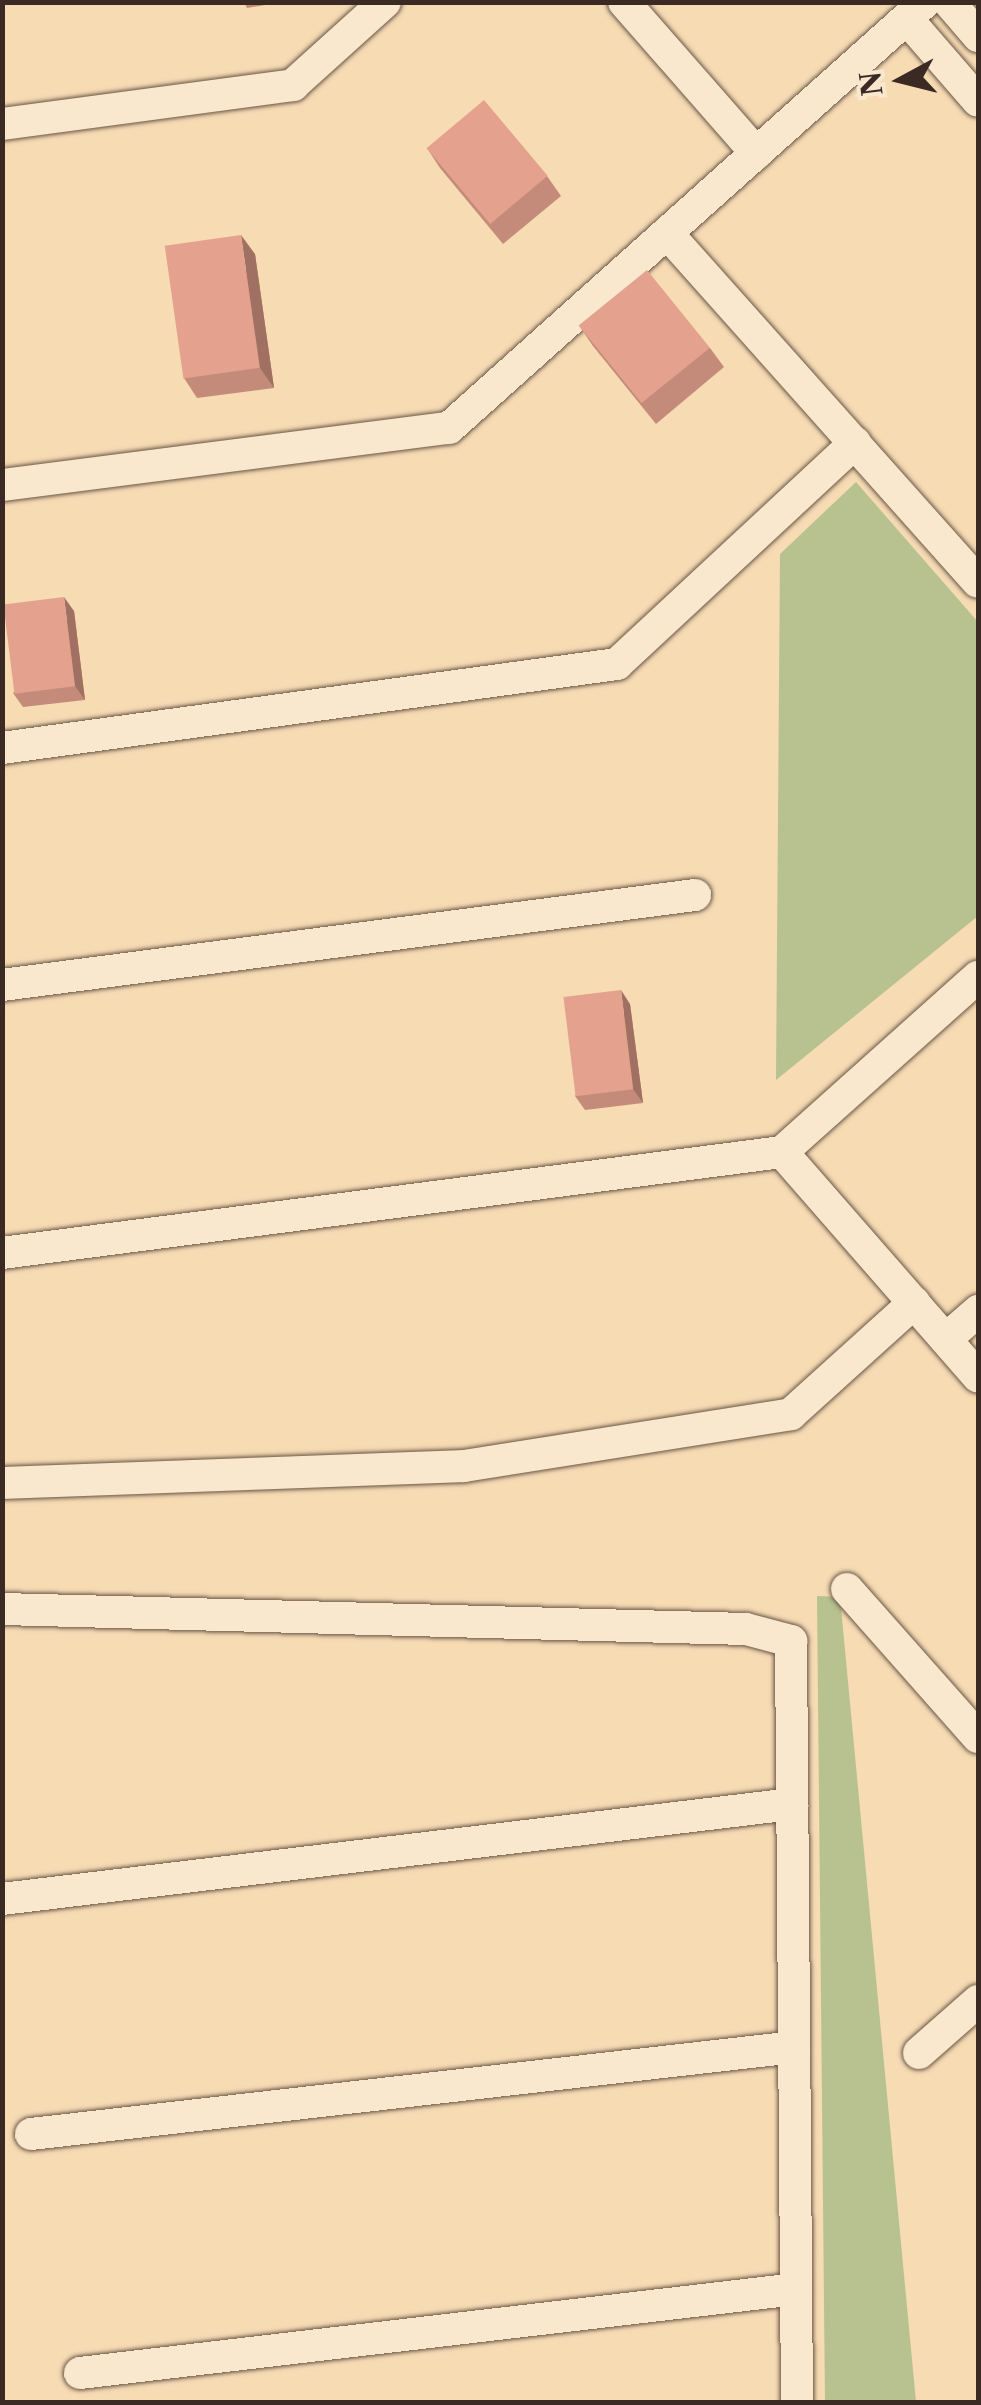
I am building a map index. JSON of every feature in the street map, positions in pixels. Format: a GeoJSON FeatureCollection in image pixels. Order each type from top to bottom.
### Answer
{"type":"FeatureCollection","features":[{"type":"Feature","properties":{"kind":"street"},"geometry":{"type":"LineString","coordinates":[[2,124],[293,85],[385,2]]}},
{"type":"Feature","properties":{"kind":"street"},"geometry":{"type":"LineString","coordinates":[[624,2],[756,153]]}},
{"type":"Feature","properties":{"kind":"street"},"geometry":{"type":"LineString","coordinates":[[950,2],[978,36]]}},
{"type":"Feature","properties":{"kind":"street"},"geometry":{"type":"LineString","coordinates":[[2,485],[449,428],[916,11],[978,100]]}},
{"type":"Feature","properties":{"kind":"street"},"geometry":{"type":"LineString","coordinates":[[668,233],[978,582]]}},
{"type":"Feature","properties":{"kind":"street"},"geometry":{"type":"LineString","coordinates":[[2,748],[616,664],[855,443]]}},
{"type":"Feature","properties":{"kind":"street"},"geometry":{"type":"LineString","coordinates":[[2,985],[694,895]]}},
{"type":"Feature","properties":{"kind":"street"},"geometry":{"type":"LineString","coordinates":[[2,1252],[782,1152],[978,977]]}},
{"type":"Feature","properties":{"kind":"street"},"geometry":{"type":"LineString","coordinates":[[782,1152],[978,1376]]}},
{"type":"Feature","properties":{"kind":"street"},"geometry":{"type":"LineString","coordinates":[[2,1483],[464,1466],[791,1414],[914,1303]]}},
{"type":"Feature","properties":{"kind":"street"},"geometry":{"type":"LineString","coordinates":[[946,1339],[978,1311]]}},
{"type":"Feature","properties":{"kind":"street"},"geometry":{"type":"LineString","coordinates":[[847,1589],[978,1736]]}},
{"type":"Feature","properties":{"kind":"street"},"geometry":{"type":"LineString","coordinates":[[2,1609],[761,1633],[791,1641],[797,2402]]}},
{"type":"Feature","properties":{"kind":"street"},"geometry":{"type":"LineString","coordinates":[[2,1899],[792,1804]]}},
{"type":"Feature","properties":{"kind":"street"},"geometry":{"type":"LineString","coordinates":[[920,2053],[978,2001]]}},
{"type":"Feature","properties":{"kind":"street"},"geometry":{"type":"LineString","coordinates":[[32,2134],[794,2047]]}},
{"type":"Feature","properties":{"kind":"street"},"geometry":{"type":"LineString","coordinates":[[80,2374],[796,2290]]}},
{"type":"Feature","properties":{"kind":"green space"},"geometry":{"type":"Polygon","coordinates":[[[856,482],[978,622],[978,916],[776,1080],[780,554],[856,482]]]}},
{"type":"Feature","properties":{"kind":"green space"},"geometry":{"type":"Polygon","coordinates":[[[817,1596],[840,1597],[916,2402],[825,2402],[817,1596]]]}},
{"type":"Feature","properties":{"kind":"building"},"geometry":{"type":"Polygon","coordinates":[[[484,100],[548,176],[490,224],[427,148],[484,100]]]}},
{"type":"Feature","properties":{"kind":"building"},"geometry":{"type":"Polygon","coordinates":[[[241,235],[260,368],[183,378],[165,246],[241,235]]]}},
{"type":"Feature","properties":{"kind":"building"},"geometry":{"type":"Polygon","coordinates":[[[647,270],[710,348],[642,403],[579,325],[647,270]]]}},
{"type":"Feature","properties":{"kind":"building"},"geometry":{"type":"Polygon","coordinates":[[[64,597],[75,686],[14,694],[3,604],[64,597]]]}},
{"type":"Feature","properties":{"kind":"building"},"geometry":{"type":"Polygon","coordinates":[[[621,990],[633,1089],[576,1096],[563,997],[621,990]]]}}]}
